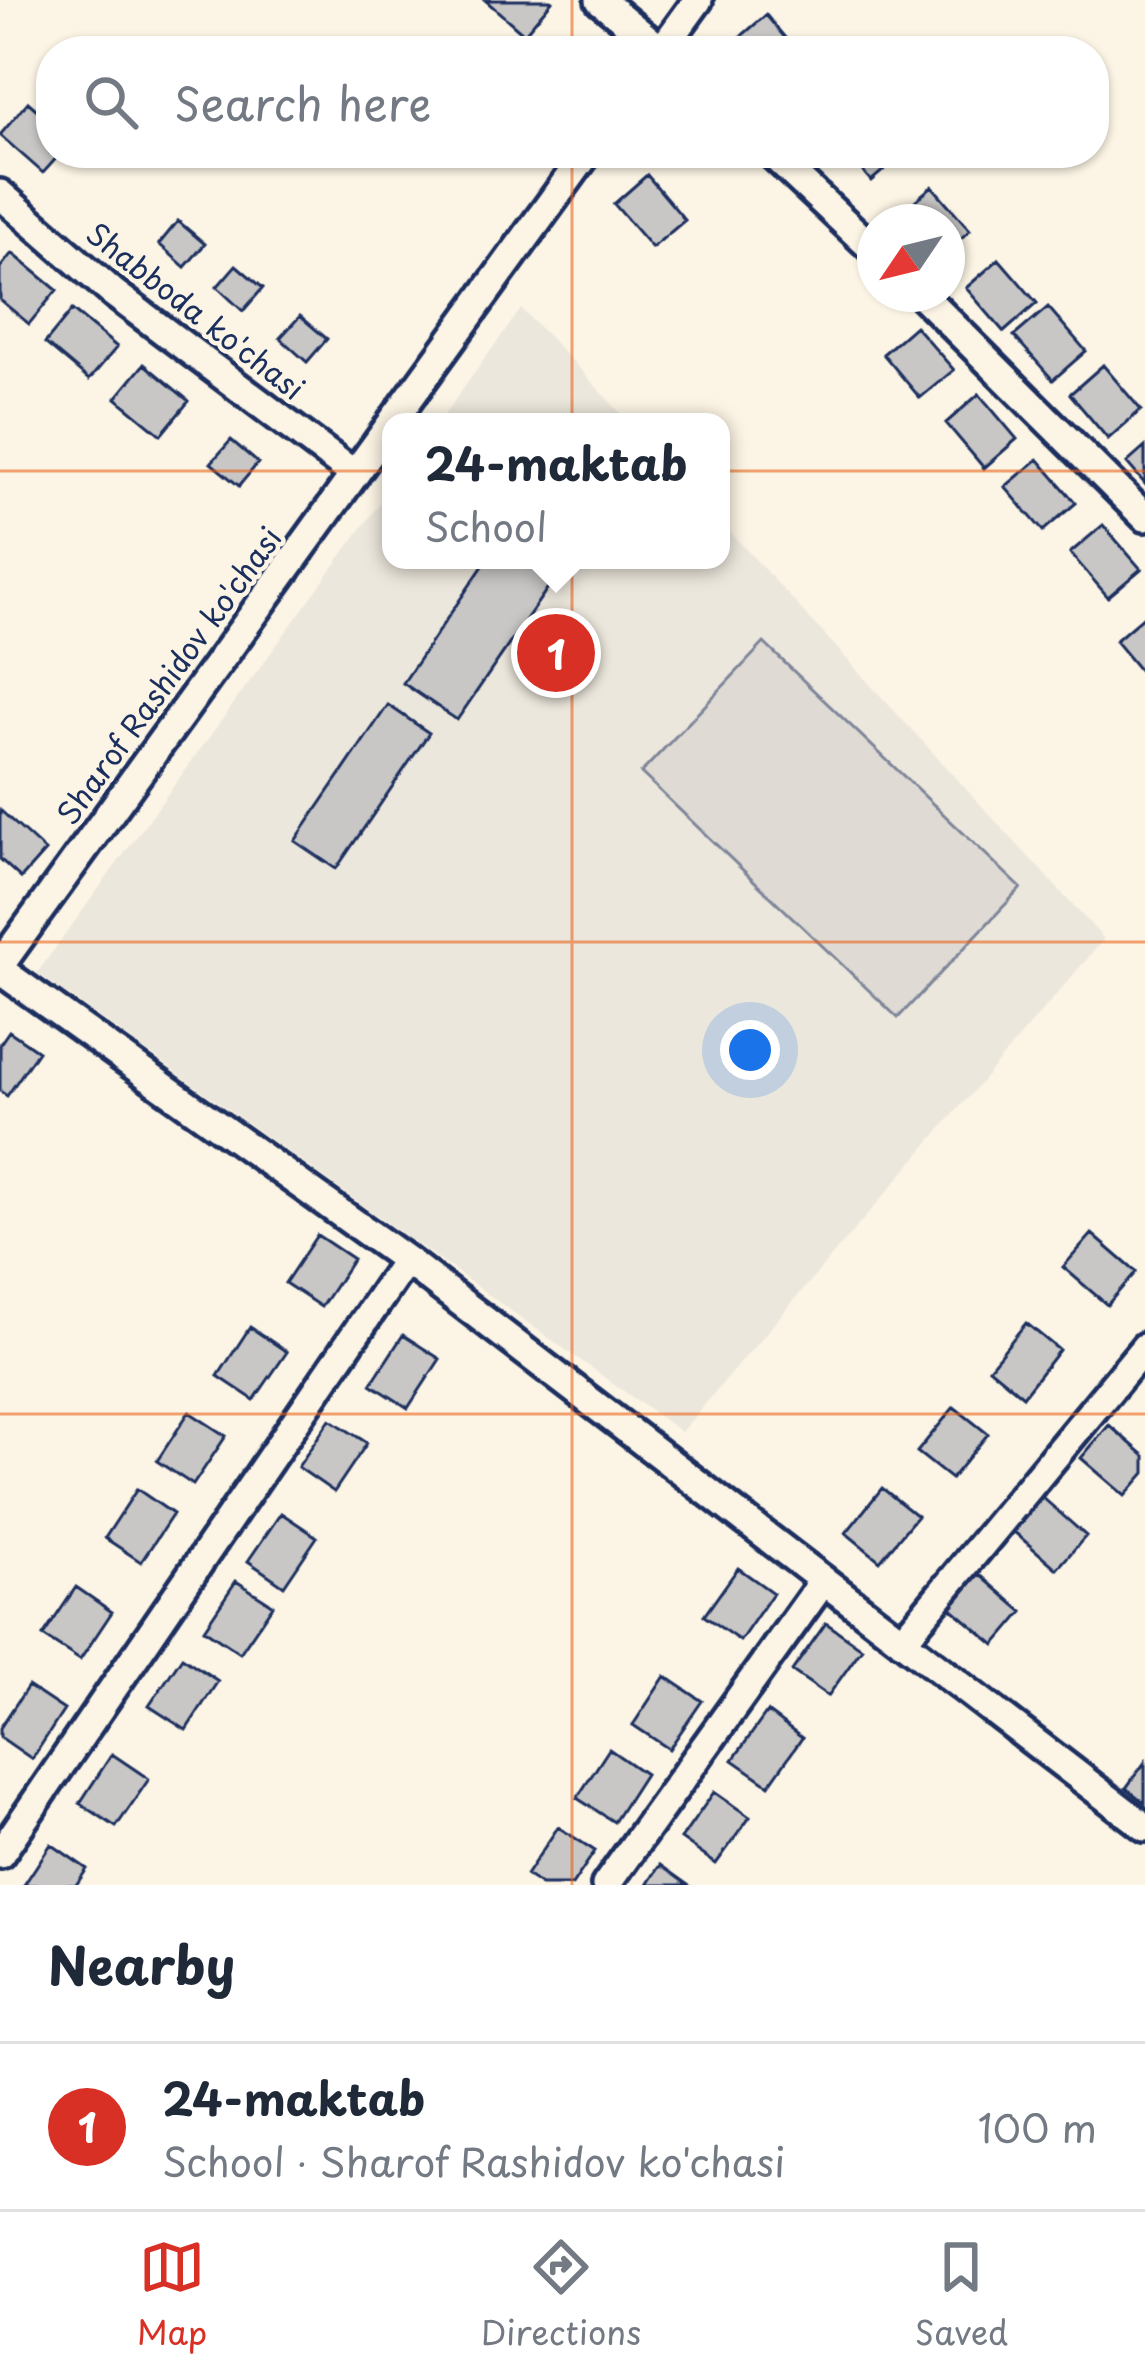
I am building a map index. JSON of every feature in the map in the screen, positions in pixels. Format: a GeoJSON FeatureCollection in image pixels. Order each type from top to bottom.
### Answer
{"type":"FeatureCollection","features":[{"type":"Feature","properties":{"kind":"street"},"geometry":{"type":"LineString","coordinates":[[600,0],[643,36]]}},
{"type":"Feature","properties":{"kind":"street"},"geometry":{"type":"LineString","coordinates":[[672,36],[698,0]]}},
{"type":"Feature","properties":{"kind":"street","name":"Sharof Rashidov ko'chasi"},"geometry":{"type":"LineString","coordinates":[[399,413],[576,168]]}},
{"type":"Feature","properties":{"kind":"street"},"geometry":{"type":"LineString","coordinates":[[787,168],[857,234]]}},
{"type":"Feature","properties":{"kind":"street","name":"Shabboda ko'chasi"},"geometry":{"type":"LineString","coordinates":[[0,194],[112,292],[354,474]]}},
{"type":"Feature","properties":{"kind":"street"},"geometry":{"type":"LineString","coordinates":[[939,312],[1145,517]]}},
{"type":"Feature","properties":{"kind":"street","name":"Sharof Rashidov ko'chasi"},"geometry":{"type":"LineString","coordinates":[[0,968],[9,932],[382,436]]}},
{"type":"Feature","properties":{"kind":"street"},"geometry":{"type":"LineString","coordinates":[[0,968],[406,1259],[1145,1827]]}},
{"type":"Feature","properties":{"kind":"street"},"geometry":{"type":"LineString","coordinates":[[0,1854],[406,1259]]}},
{"type":"Feature","properties":{"kind":"street"},"geometry":{"type":"LineString","coordinates":[[902,1641],[1145,1347]]}},
{"type":"Feature","properties":{"kind":"street"},"geometry":{"type":"LineString","coordinates":[[606,1885],[822,1583]]}},
{"type":"Feature","properties":{"kind":"shaded area"},"geometry":{"type":"Polygon","coordinates":[[[521,309],[621,413],[446,413],[521,309]]]}},
{"type":"Feature","properties":{"kind":"shaded area"},"geometry":{"type":"Polygon","coordinates":[[[382,500],[382,569],[730,569],[730,532],[1104,939],[681,1432],[37,973],[382,500]]]}},
{"type":"Feature","properties":{"kind":"shaded area"},"geometry":{"type":"Polygon","coordinates":[[[764,643],[1021,888],[898,1018],[641,773],[764,643]]]}},
{"type":"Feature","properties":{"kind":"building"},"geometry":{"type":"Polygon","coordinates":[[[485,0],[551,0],[552,1],[524,34],[485,0]]]}},
{"type":"Feature","properties":{"kind":"building"},"geometry":{"type":"Polygon","coordinates":[[[766,15],[784,36],[741,36],[766,15]]]}},
{"type":"Feature","properties":{"kind":"building"},"geometry":{"type":"Polygon","coordinates":[[[28,102],[36,109],[36,167],[0,135],[28,102]]]}},
{"type":"Feature","properties":{"kind":"building"},"geometry":{"type":"Polygon","coordinates":[[[860,168],[886,168],[871,181],[860,168]]]}},
{"type":"Feature","properties":{"kind":"building"},"geometry":{"type":"Polygon","coordinates":[[[647,175],[685,220],[652,248],[614,204],[647,175]]]}},
{"type":"Feature","properties":{"kind":"building"},"geometry":{"type":"Polygon","coordinates":[[[932,186],[948,204],[911,204],[932,186]]]}},
{"type":"Feature","properties":{"kind":"building"},"geometry":{"type":"Polygon","coordinates":[[[178,221],[205,244],[185,267],[159,244],[178,221]]]}},
{"type":"Feature","properties":{"kind":"building"},"geometry":{"type":"Polygon","coordinates":[[[12,253],[57,290],[29,324],[0,300],[0,268],[12,253]]]}},
{"type":"Feature","properties":{"kind":"building"},"geometry":{"type":"Polygon","coordinates":[[[999,259],[1037,303],[1004,332],[966,288],[999,259]]]}},
{"type":"Feature","properties":{"kind":"building"},"geometry":{"type":"Polygon","coordinates":[[[236,265],[263,288],[243,311],[217,287],[236,265]]]}},
{"type":"Feature","properties":{"kind":"building"},"geometry":{"type":"Polygon","coordinates":[[[1048,307],[1086,351],[1053,380],[1014,336],[1048,307]]]}},
{"type":"Feature","properties":{"kind":"building"},"geometry":{"type":"Polygon","coordinates":[[[72,310],[117,347],[89,380],[45,343],[72,310]]]}},
{"type":"Feature","properties":{"kind":"building"},"geometry":{"type":"Polygon","coordinates":[[[300,316],[327,339],[307,362],[280,338],[300,316]]]}},
{"type":"Feature","properties":{"kind":"building"},"geometry":{"type":"Polygon","coordinates":[[[915,326],[954,370],[920,398],[883,354],[915,326]]]}},
{"type":"Feature","properties":{"kind":"building"},"geometry":{"type":"Polygon","coordinates":[[[144,364],[189,401],[161,435],[116,398],[144,364]]]}},
{"type":"Feature","properties":{"kind":"building"},"geometry":{"type":"Polygon","coordinates":[[[1103,365],[1141,410],[1108,439],[1070,394],[1103,365]]]}},
{"type":"Feature","properties":{"kind":"building"},"geometry":{"type":"Polygon","coordinates":[[[979,394],[1017,439],[984,468],[946,423],[979,394]]]}},
{"type":"Feature","properties":{"kind":"building"},"geometry":{"type":"Polygon","coordinates":[[[231,440],[258,463],[239,486],[211,463],[231,440]]]}},
{"type":"Feature","properties":{"kind":"building"},"geometry":{"type":"Polygon","coordinates":[[[1145,447],[1145,484],[1127,463],[1145,447]]]}},
{"type":"Feature","properties":{"kind":"building"},"geometry":{"type":"Polygon","coordinates":[[[1038,459],[1076,503],[1043,531],[1005,487],[1038,459]]]}},
{"type":"Feature","properties":{"kind":"building"},"geometry":{"type":"Polygon","coordinates":[[[1103,525],[1141,569],[1108,597],[1070,553],[1103,525]]]}},
{"type":"Feature","properties":{"kind":"building"},"geometry":{"type":"Polygon","coordinates":[[[481,569],[561,569],[457,720],[403,683],[481,569]]]}},
{"type":"Feature","properties":{"kind":"building"},"geometry":{"type":"Polygon","coordinates":[[[1145,615],[1145,677],[1115,641],[1145,615]]]}},
{"type":"Feature","properties":{"kind":"building"},"geometry":{"type":"Polygon","coordinates":[[[388,705],[429,733],[336,869],[295,841],[388,705]]]}},
{"type":"Feature","properties":{"kind":"building"},"geometry":{"type":"Polygon","coordinates":[[[0,810],[45,851],[21,878],[0,859],[0,810]]]}},
{"type":"Feature","properties":{"kind":"building"},"geometry":{"type":"Polygon","coordinates":[[[9,1031],[38,1051],[7,1096],[0,1091],[0,1044],[9,1031]]]}},
{"type":"Feature","properties":{"kind":"building"},"geometry":{"type":"Polygon","coordinates":[[[1092,1234],[1136,1272],[1107,1305],[1063,1267],[1092,1234]]]}},
{"type":"Feature","properties":{"kind":"building"},"geometry":{"type":"Polygon","coordinates":[[[317,1235],[353,1259],[321,1307],[285,1283],[317,1235]]]}},
{"type":"Feature","properties":{"kind":"building"},"geometry":{"type":"Polygon","coordinates":[[[1026,1323],[1059,1350],[1023,1396],[989,1368],[1026,1323]]]}},
{"type":"Feature","properties":{"kind":"building"},"geometry":{"type":"Polygon","coordinates":[[[250,1327],[287,1352],[254,1400],[218,1376],[250,1327]]]}},
{"type":"Feature","properties":{"kind":"building"},"geometry":{"type":"Polygon","coordinates":[[[403,1335],[440,1359],[408,1408],[371,1384],[403,1335]]]}},
{"type":"Feature","properties":{"kind":"building"},"geometry":{"type":"Polygon","coordinates":[[[954,1407],[988,1434],[951,1479],[917,1452],[954,1407]]]}},
{"type":"Feature","properties":{"kind":"building"},"geometry":{"type":"Polygon","coordinates":[[[189,1412],[226,1436],[193,1485],[157,1461],[189,1412]]]}},
{"type":"Feature","properties":{"kind":"building"},"geometry":{"type":"Polygon","coordinates":[[[330,1419],[367,1443],[334,1492],[298,1467],[330,1419]]]}},
{"type":"Feature","properties":{"kind":"building"},"geometry":{"type":"Polygon","coordinates":[[[1109,1425],[1145,1456],[1145,1473],[1125,1496],[1081,1458],[1109,1425]]]}},
{"type":"Feature","properties":{"kind":"building"},"geometry":{"type":"Polygon","coordinates":[[[882,1488],[917,1516],[880,1561],[846,1533],[882,1488]]]}},
{"type":"Feature","properties":{"kind":"building"},"geometry":{"type":"Polygon","coordinates":[[[137,1489],[173,1514],[141,1562],[105,1538],[137,1489]]]}},
{"type":"Feature","properties":{"kind":"building"},"geometry":{"type":"Polygon","coordinates":[[[1042,1497],[1086,1536],[1057,1569],[1013,1531],[1042,1497]]]}},
{"type":"Feature","properties":{"kind":"building"},"geometry":{"type":"Polygon","coordinates":[[[281,1513],[317,1537],[284,1586],[248,1561],[281,1513]]]}},
{"type":"Feature","properties":{"kind":"building"},"geometry":{"type":"Polygon","coordinates":[[[738,1568],[773,1593],[740,1641],[704,1616],[738,1568]]]}},
{"type":"Feature","properties":{"kind":"building"},"geometry":{"type":"Polygon","coordinates":[[[979,1574],[1023,1612],[995,1645],[950,1607],[979,1574]]]}},
{"type":"Feature","properties":{"kind":"building"},"geometry":{"type":"Polygon","coordinates":[[[236,1581],[273,1605],[240,1653],[204,1629],[236,1581]]]}},
{"type":"Feature","properties":{"kind":"building"},"geometry":{"type":"Polygon","coordinates":[[[76,1587],[112,1612],[80,1660],[43,1636],[76,1587]]]}},
{"type":"Feature","properties":{"kind":"building"},"geometry":{"type":"Polygon","coordinates":[[[826,1623],[862,1648],[828,1696],[792,1671],[826,1623]]]}},
{"type":"Feature","properties":{"kind":"building"},"geometry":{"type":"Polygon","coordinates":[[[182,1657],[218,1681],[186,1730],[149,1706],[182,1657]]]}},
{"type":"Feature","properties":{"kind":"building"},"geometry":{"type":"Polygon","coordinates":[[[665,1676],[702,1701],[669,1749],[633,1725],[665,1676]]]}},
{"type":"Feature","properties":{"kind":"building"},"geometry":{"type":"Polygon","coordinates":[[[28,1686],[64,1710],[32,1759],[0,1737],[0,1728],[28,1686]]]}},
{"type":"Feature","properties":{"kind":"building"},"geometry":{"type":"Polygon","coordinates":[[[767,1712],[802,1738],[769,1785],[733,1760],[767,1712]]]}},
{"type":"Feature","properties":{"kind":"building"},"geometry":{"type":"Polygon","coordinates":[[[609,1749],[645,1774],[614,1822],[577,1798],[609,1749]]]}},
{"type":"Feature","properties":{"kind":"building"},"geometry":{"type":"Polygon","coordinates":[[[112,1754],[149,1779],[116,1827],[80,1803],[112,1754]]]}},
{"type":"Feature","properties":{"kind":"building"},"geometry":{"type":"Polygon","coordinates":[[[1145,1762],[1145,1803],[1126,1788],[1145,1762]]]}},
{"type":"Feature","properties":{"kind":"building"},"geometry":{"type":"Polygon","coordinates":[[[714,1792],[750,1817],[716,1864],[681,1839],[714,1792]]]}},
{"type":"Feature","properties":{"kind":"building"},"geometry":{"type":"Polygon","coordinates":[[[558,1827],[595,1851],[572,1885],[541,1885],[526,1875],[558,1827]]]}},
{"type":"Feature","properties":{"kind":"building"},"geometry":{"type":"Polygon","coordinates":[[[51,1844],[87,1869],[76,1885],[24,1885],[51,1844]]]}},
{"type":"Feature","properties":{"kind":"building"},"geometry":{"type":"Polygon","coordinates":[[[660,1865],[688,1885],[647,1885],[660,1865]]]}},
{"type":"Feature","properties":{"kind":"place","name":"24-maktab"},"geometry":{"type":"Point","coordinates":[556,653]}}]}
